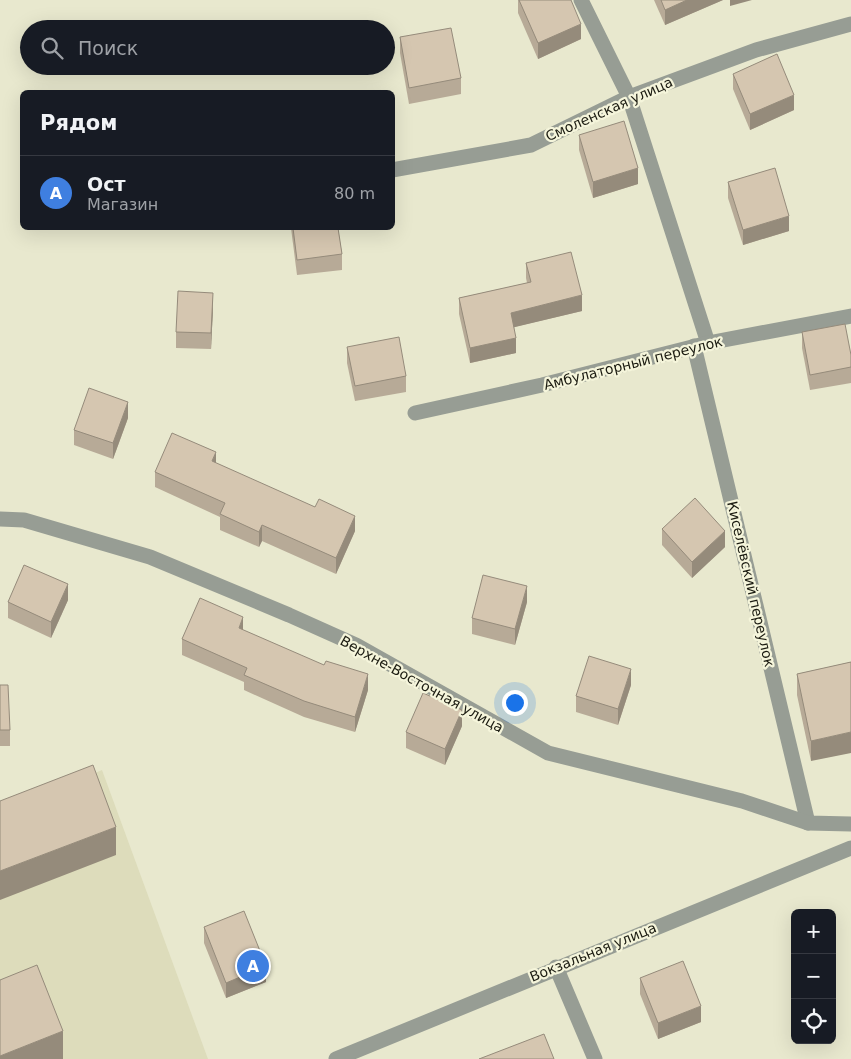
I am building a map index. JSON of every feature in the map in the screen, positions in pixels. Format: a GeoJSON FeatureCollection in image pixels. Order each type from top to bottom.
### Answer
{"type":"FeatureCollection","features":[{"type":"Feature","properties":{"kind":"street","name":"Киселёвский переулок"},"geometry":{"type":"LineString","coordinates":[[581,0],[629,98],[701,344],[808,822]]}},
{"type":"Feature","properties":{"kind":"street","name":"Смоленская улица"},"geometry":{"type":"LineString","coordinates":[[395,169],[531,145],[629,98],[756,50],[851,24]]}},
{"type":"Feature","properties":{"kind":"street","name":"Амбулаторный переулок"},"geometry":{"type":"LineString","coordinates":[[416,413],[542,385],[701,344],[851,316]]}},
{"type":"Feature","properties":{"kind":"street","name":"Верхне-Восточная улица"},"geometry":{"type":"LineString","coordinates":[[0,519],[24,520],[150,557],[281,611],[356,645],[548,753],[742,801],[808,822],[851,824]]}},
{"type":"Feature","properties":{"kind":"street","name":"Вокзальная улица"},"geometry":{"type":"LineString","coordinates":[[336,1059],[851,848]]}},
{"type":"Feature","properties":{"kind":"street"},"geometry":{"type":"LineString","coordinates":[[556,968],[595,1059]]}},
{"type":"Feature","properties":{"kind":"shaded area"},"geometry":{"type":"Polygon","coordinates":[[[102,770],[208,1059],[0,1059],[0,814],[102,770]]]}},
{"type":"Feature","properties":{"kind":"building"},"geometry":{"type":"Polygon","coordinates":[[[519,0],[571,0],[581,24],[538,43],[519,0]]]}},
{"type":"Feature","properties":{"kind":"building"},"geometry":{"type":"Polygon","coordinates":[[[661,0],[687,0],[665,10],[661,0]]]}},
{"type":"Feature","properties":{"kind":"building"},"geometry":{"type":"Polygon","coordinates":[[[451,28],[461,78],[409,88],[400,37],[451,28]]]}},
{"type":"Feature","properties":{"kind":"building"},"geometry":{"type":"Polygon","coordinates":[[[777,54],[794,95],[750,114],[733,74],[777,54]]]}},
{"type":"Feature","properties":{"kind":"building"},"geometry":{"type":"Polygon","coordinates":[[[624,121],[638,168],[593,182],[579,135],[624,121]]]}},
{"type":"Feature","properties":{"kind":"building"},"geometry":{"type":"Polygon","coordinates":[[[775,168],[789,216],[743,230],[728,182],[775,168]]]}},
{"type":"Feature","properties":{"kind":"building"},"geometry":{"type":"Polygon","coordinates":[[[293,230],[338,230],[342,254],[297,260],[293,230]]]}},
{"type":"Feature","properties":{"kind":"building"},"geometry":{"type":"Polygon","coordinates":[[[571,252],[582,295],[511,313],[516,338],[470,348],[459,298],[531,282],[526,263],[571,252]]]}},
{"type":"Feature","properties":{"kind":"building"},"geometry":{"type":"Polygon","coordinates":[[[178,291],[213,293],[211,333],[176,332],[178,291]]]}},
{"type":"Feature","properties":{"kind":"building"},"geometry":{"type":"Polygon","coordinates":[[[845,324],[851,355],[851,367],[810,375],[802,332],[845,324]]]}},
{"type":"Feature","properties":{"kind":"building"},"geometry":{"type":"Polygon","coordinates":[[[399,337],[406,376],[355,386],[347,347],[399,337]]]}},
{"type":"Feature","properties":{"kind":"building"},"geometry":{"type":"Polygon","coordinates":[[[89,388],[128,402],[113,443],[74,430],[89,388]]]}},
{"type":"Feature","properties":{"kind":"building"},"geometry":{"type":"Polygon","coordinates":[[[172,433],[216,452],[212,461],[315,507],[319,499],[355,516],[336,558],[262,525],[259,532],[220,514],[225,503],[155,472],[172,433]]]}},
{"type":"Feature","properties":{"kind":"building"},"geometry":{"type":"Polygon","coordinates":[[[695,498],[725,531],[692,562],[662,529],[695,498]]]}},
{"type":"Feature","properties":{"kind":"building"},"geometry":{"type":"Polygon","coordinates":[[[24,565],[68,584],[51,622],[8,602],[24,565]]]}},
{"type":"Feature","properties":{"kind":"building"},"geometry":{"type":"Polygon","coordinates":[[[483,575],[527,586],[515,629],[472,618],[483,575]]]}},
{"type":"Feature","properties":{"kind":"building"},"geometry":{"type":"Polygon","coordinates":[[[200,598],[243,617],[239,628],[324,665],[326,661],[368,674],[355,717],[304,701],[244,675],[247,668],[182,639],[200,598]]]}},
{"type":"Feature","properties":{"kind":"building"},"geometry":{"type":"Polygon","coordinates":[[[589,656],[631,669],[618,709],[576,696],[589,656]]]}},
{"type":"Feature","properties":{"kind":"building"},"geometry":{"type":"Polygon","coordinates":[[[851,662],[851,732],[811,741],[797,674],[851,662]]]}},
{"type":"Feature","properties":{"kind":"building"},"geometry":{"type":"Polygon","coordinates":[[[0,685],[8,685],[10,730],[0,730],[0,685]]]}},
{"type":"Feature","properties":{"kind":"building"},"geometry":{"type":"Polygon","coordinates":[[[423,693],[462,710],[445,749],[406,732],[423,693]]]}},
{"type":"Feature","properties":{"kind":"building"},"geometry":{"type":"Polygon","coordinates":[[[93,765],[116,827],[0,871],[0,801],[93,765]]]}},
{"type":"Feature","properties":{"kind":"building"},"geometry":{"type":"Polygon","coordinates":[[[244,911],[266,966],[226,983],[204,927],[244,911]]]}},
{"type":"Feature","properties":{"kind":"building"},"geometry":{"type":"Polygon","coordinates":[[[683,961],[701,1006],[658,1023],[640,978],[683,961]]]}},
{"type":"Feature","properties":{"kind":"building"},"geometry":{"type":"Polygon","coordinates":[[[37,965],[63,1031],[0,1056],[0,980],[37,965]]]}},
{"type":"Feature","properties":{"kind":"building"},"geometry":{"type":"Polygon","coordinates":[[[544,1034],[554,1059],[479,1059],[544,1034]]]}},
{"type":"Feature","properties":{"kind":"place","name":"Ост"},"geometry":{"type":"Point","coordinates":[253,966]}}]}
